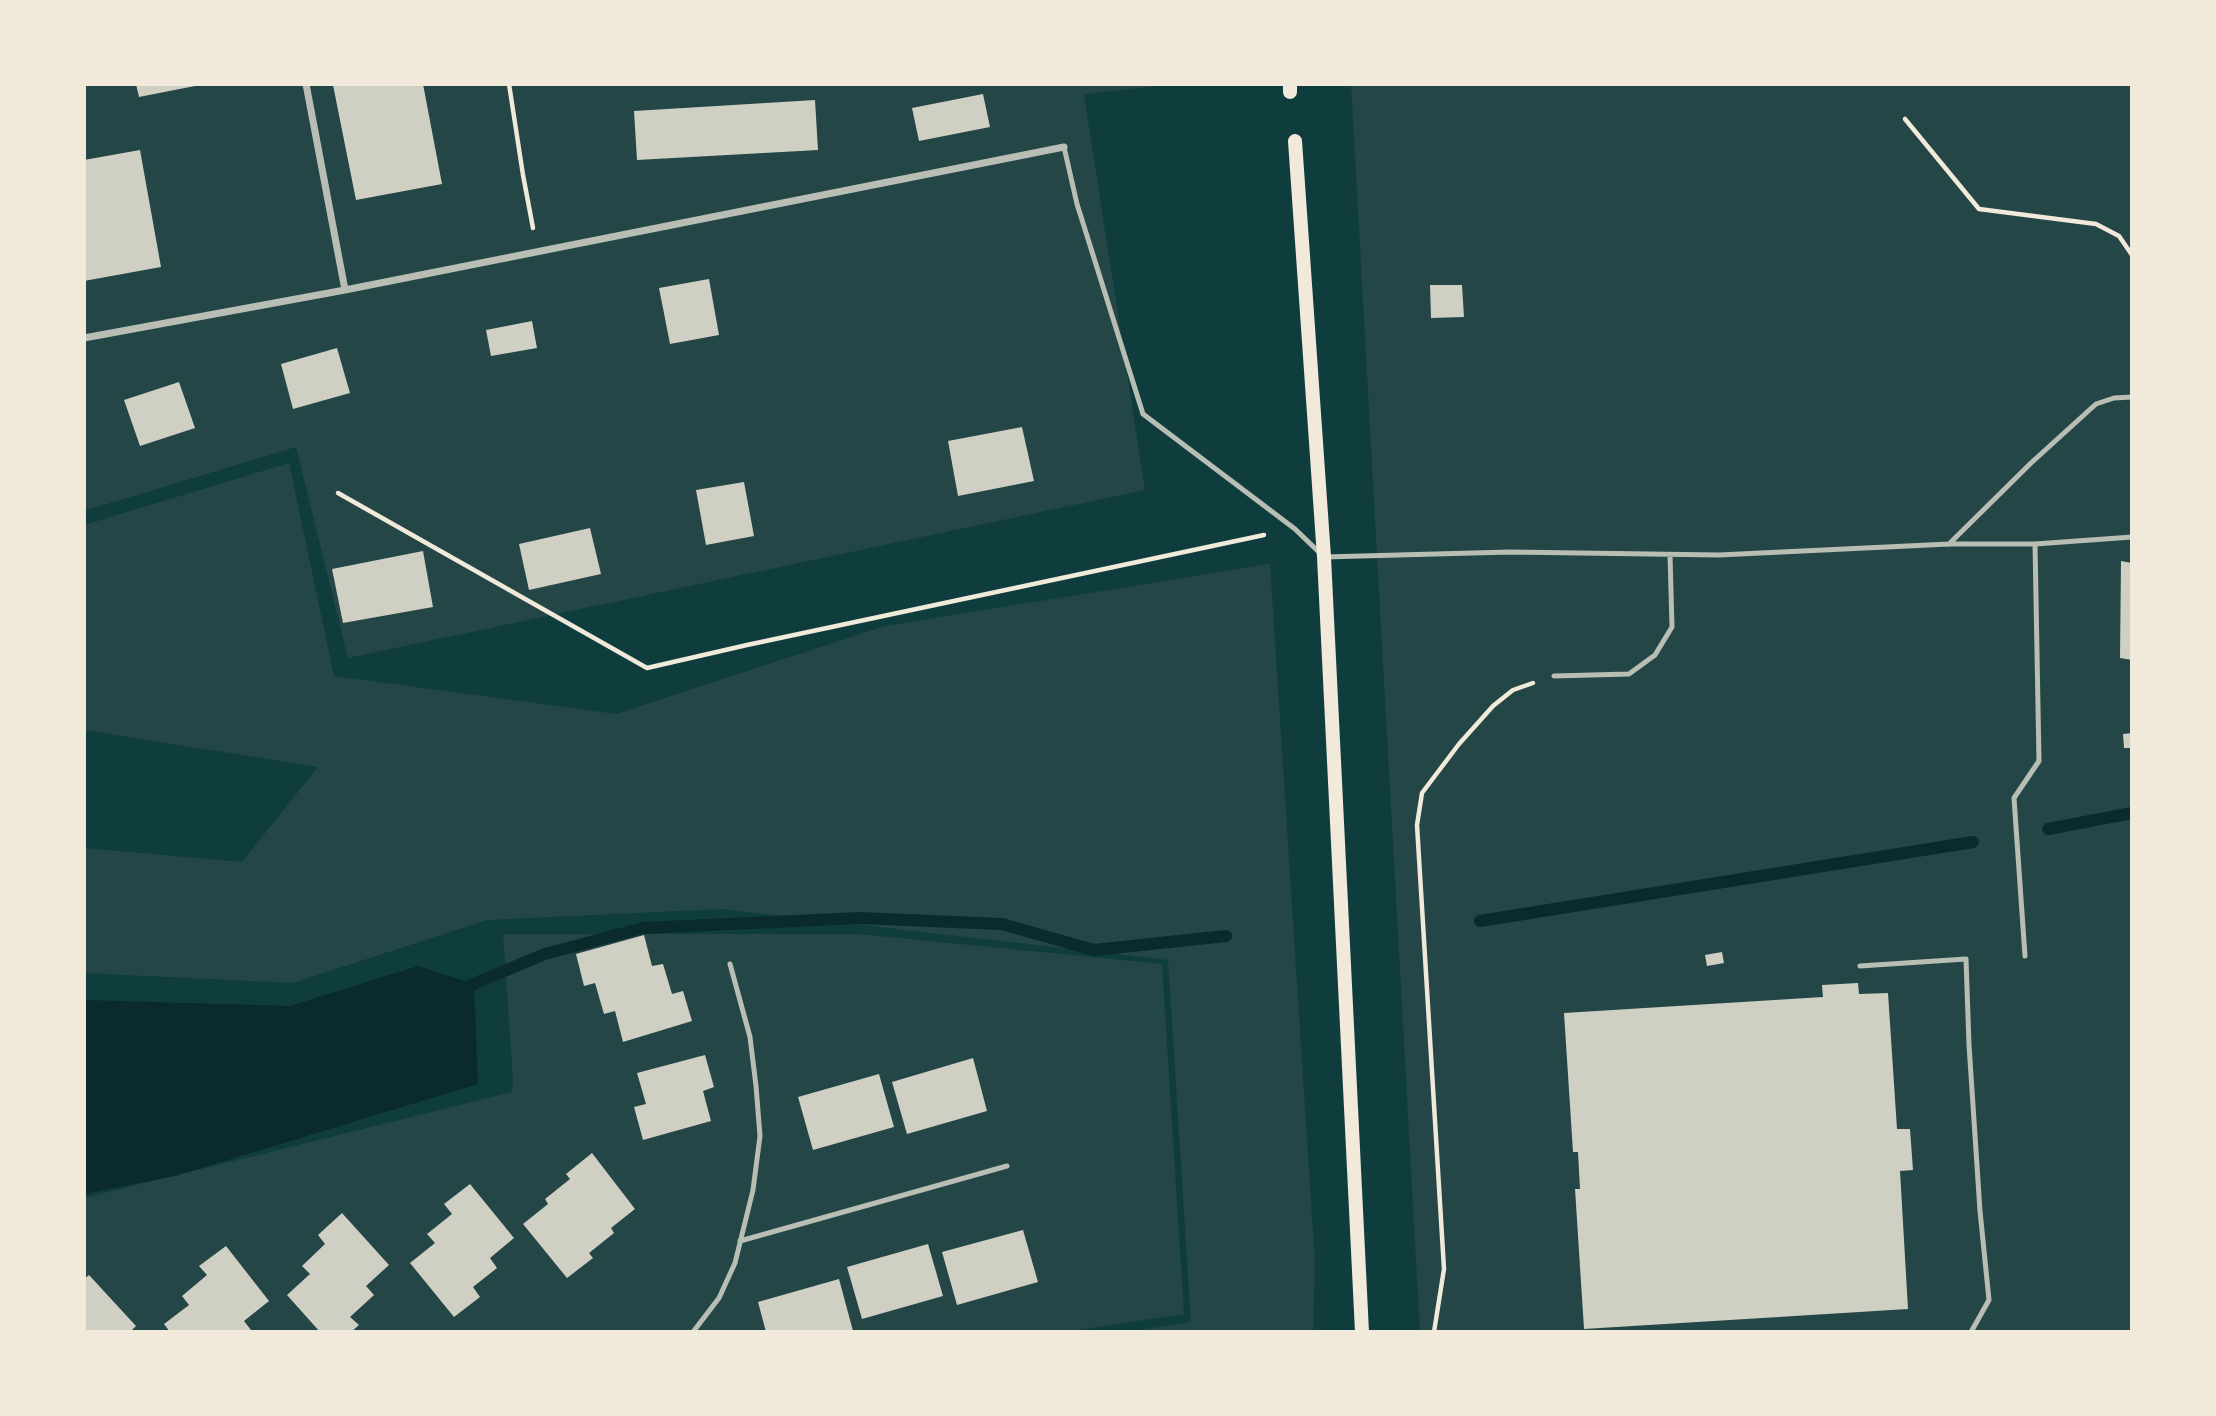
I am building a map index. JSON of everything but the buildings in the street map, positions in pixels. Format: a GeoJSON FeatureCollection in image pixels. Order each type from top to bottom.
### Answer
{"type":"FeatureCollection","features":[{"type":"Feature","properties":{"kind":"main road"},"geometry":{"type":"LineString","coordinates":[[1295,141],[1324,557],[1362,1332]]}},
{"type":"Feature","properties":{"kind":"street"},"geometry":{"type":"LineString","coordinates":[[306,84],[345,290]]}},
{"type":"Feature","properties":{"kind":"street"},"geometry":{"type":"LineString","coordinates":[[84,338],[345,290],[1064,147]]}},
{"type":"Feature","properties":{"kind":"lane"},"geometry":{"type":"LineString","coordinates":[[1064,147],[1077,204],[1143,414],[1295,529],[1324,557],[1510,551],[1670,555],[1949,544],[2035,544],[2132,537]]}},
{"type":"Feature","properties":{"kind":"lane"},"geometry":{"type":"LineString","coordinates":[[1949,544],[2031,463],[2096,404],[2115,398],[2132,397]]}},
{"type":"Feature","properties":{"kind":"lane"},"geometry":{"type":"LineString","coordinates":[[2025,956],[2014,798],[2039,761],[2035,544]]}},
{"type":"Feature","properties":{"kind":"lane"},"geometry":{"type":"LineString","coordinates":[[1554,676],[1629,674],[1655,655],[1672,627],[1670,555]]}},
{"type":"Feature","properties":{"kind":"lane"},"geometry":{"type":"LineString","coordinates":[[1860,966],[1966,959],[1980,1211],[1989,1300],[1971,1332]]}},
{"type":"Feature","properties":{"kind":"lane"},"geometry":{"type":"LineString","coordinates":[[692,1332],[719,1298],[735,1263],[753,1190],[760,1136],[750,1037],[730,964]]}},
{"type":"Feature","properties":{"kind":"lane"},"geometry":{"type":"LineString","coordinates":[[740,1241],[1007,1166]]}},
{"type":"Feature","properties":{"kind":"path"},"geometry":{"type":"LineString","coordinates":[[509,84],[538,252]]}},
{"type":"Feature","properties":{"kind":"path"},"geometry":{"type":"LineString","coordinates":[[1905,119],[1979,209],[2096,225],[2119,236],[2132,255]]}},
{"type":"Feature","properties":{"kind":"path"},"geometry":{"type":"LineString","coordinates":[[338,493],[647,668],[1295,529]]}},
{"type":"Feature","properties":{"kind":"path"},"geometry":{"type":"LineString","coordinates":[[1434,1332],[1444,1269],[1417,825],[1419,804],[1427,784],[1493,706],[1513,691],[1554,676]]}},
{"type":"Feature","properties":{"kind":"shaded area"},"geometry":{"type":"Polygon","coordinates":[[[84,84],[1175,84],[1084,94],[1145,490],[348,658],[296,447],[84,511],[84,84]]]}},
{"type":"Feature","properties":{"kind":"shaded area"},"geometry":{"type":"Polygon","coordinates":[[[1351,84],[2132,84],[2132,1332],[1420,1332],[1351,84]]]}},
{"type":"Feature","properties":{"kind":"shaded area"},"geometry":{"type":"Polygon","coordinates":[[[289,463],[334,676],[616,714],[885,626],[1270,564],[1315,1264],[1313,1332],[1127,1332],[1191,1322],[1168,960],[722,909],[487,920],[293,983],[84,973],[84,848],[242,862],[318,767],[84,730],[84,525],[289,463]]]}},
{"type":"Feature","properties":{"kind":"shaded area"},"geometry":{"type":"Polygon","coordinates":[[[503,934],[859,934],[1162,964],[1184,1314],[1064,1332],[84,1332],[84,1198],[512,1092],[503,934]]]}},
{"type":"Feature","properties":{"kind":"shaded area"},"geometry":{"type":"Polygon","coordinates":[[[418,966],[474,984],[478,1084],[175,1176],[84,1194],[84,1000],[290,1006],[418,966]]]}},
{"type":"Feature","properties":{"kind":"waterway"},"geometry":{"type":"LineString","coordinates":[[2048,829],[2132,813]]}},
{"type":"Feature","properties":{"kind":"waterway"},"geometry":{"type":"LineString","coordinates":[[1480,921],[1973,842]]}},
{"type":"Feature","properties":{"kind":"waterway"},"geometry":{"type":"LineString","coordinates":[[461,989],[545,954],[643,928],[859,918],[1002,924],[1094,950],[1226,936]]}}]}
